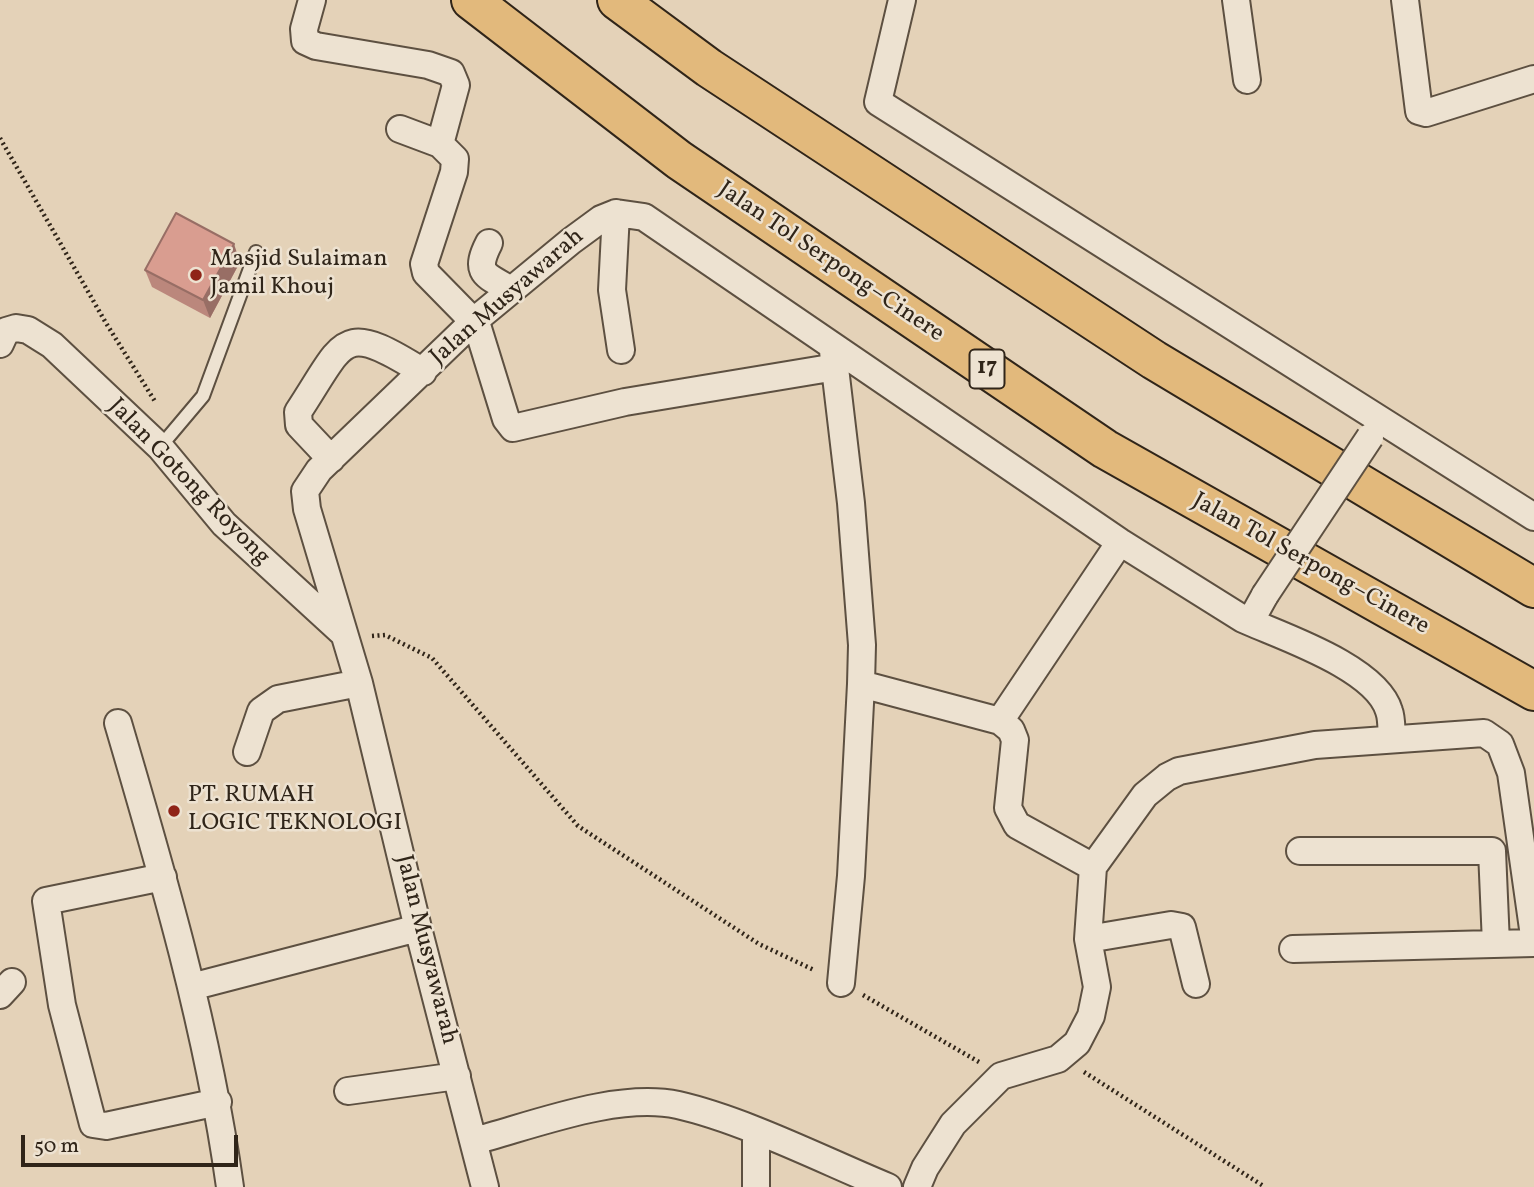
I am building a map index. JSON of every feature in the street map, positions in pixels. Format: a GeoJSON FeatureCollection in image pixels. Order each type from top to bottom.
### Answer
{"type":"FeatureCollection","features":[{"type":"Feature","properties":{"kind":"highway","name":"Jalan Tol Serpong–Cinere"},"geometry":{"type":"LineString","coordinates":[[471,0],[678,160],[1105,450],[1534,691]]}},
{"type":"Feature","properties":{"kind":"highway"},"geometry":{"type":"LineString","coordinates":[[617,0],[709,68],[1154,360],[1534,588]]}},
{"type":"Feature","properties":{"kind":"street"},"geometry":{"type":"LineString","coordinates":[[312,0],[304,29],[305,41],[316,46],[428,65],[451,73],[456,85],[440,144]]}},
{"type":"Feature","properties":{"kind":"street"},"geometry":{"type":"LineString","coordinates":[[902,0],[878,102],[1375,428],[1534,517]]}},
{"type":"Feature","properties":{"kind":"street"},"geometry":{"type":"LineString","coordinates":[[1236,0],[1247,80]]}},
{"type":"Feature","properties":{"kind":"street"},"geometry":{"type":"LineString","coordinates":[[1405,0],[1419,111],[1426,113],[1534,79]]}},
{"type":"Feature","properties":{"kind":"street"},"geometry":{"type":"LineString","coordinates":[[400,129],[440,144],[455,159],[454,172],[424,264],[426,273],[474,321],[506,419],[513,428],[834,356]]}},
{"type":"Feature","properties":{"kind":"street"},"geometry":{"type":"LineString","coordinates":[[621,350],[612,290],[616,213],[645,216],[834,356],[1120,542],[1250,622],[1322,653],[1371,684],[1389,709],[1392,738]]}},
{"type":"Feature","properties":{"kind":"street","name":"Jalan Musyawarah"},"geometry":{"type":"LineString","coordinates":[[485,1187],[418,928],[359,683],[307,509],[305,491],[310,479],[474,321],[571,240],[616,213]]}},
{"type":"Feature","properties":{"kind":"street"},"geometry":{"type":"LineString","coordinates":[[489,243],[482,257],[482,269],[486,275],[511,290]]}},
{"type":"Feature","properties":{"kind":"street","name":"Jalan Gotong Royong"},"geometry":{"type":"LineString","coordinates":[[0,344],[6,331],[16,328],[40,336],[167,439],[224,524],[344,634]]}},
{"type":"Feature","properties":{"kind":"street"},"geometry":{"type":"LineString","coordinates":[[331,459],[299,425],[298,412],[341,346],[360,340],[383,347],[423,372]]}},
{"type":"Feature","properties":{"kind":"street"},"geometry":{"type":"LineString","coordinates":[[834,356],[862,645],[851,876],[841,983]]}},
{"type":"Feature","properties":{"kind":"street"},"geometry":{"type":"LineString","coordinates":[[1250,622],[1375,428]]}},
{"type":"Feature","properties":{"kind":"street"},"geometry":{"type":"LineString","coordinates":[[1000,721],[1120,542]]}},
{"type":"Feature","properties":{"kind":"street"},"geometry":{"type":"LineString","coordinates":[[247,752],[261,711],[278,699],[359,683]]}},
{"type":"Feature","properties":{"kind":"street"},"geometry":{"type":"LineString","coordinates":[[861,684],[1000,721],[1011,730],[1015,740],[1008,808],[1017,825],[1093,867]]}},
{"type":"Feature","properties":{"kind":"street"},"geometry":{"type":"LineString","coordinates":[[118,723],[163,877],[191,987],[218,1102],[230,1187]]}},
{"type":"Feature","properties":{"kind":"street"},"geometry":{"type":"LineString","coordinates":[[917,1187],[925,1168],[953,1124],[1001,1076],[1058,1059],[1077,1043],[1091,1016],[1097,987],[1088,939],[1093,867],[1145,795],[1179,771],[1315,745],[1484,733],[1500,744],[1511,772],[1534,936]]}},
{"type":"Feature","properties":{"kind":"street"},"geometry":{"type":"LineString","coordinates":[[1300,851],[1492,851],[1496,944]]}},
{"type":"Feature","properties":{"kind":"street"},"geometry":{"type":"LineString","coordinates":[[163,877],[46,901],[62,1005],[89,1115],[96,1126],[218,1102]]}},
{"type":"Feature","properties":{"kind":"street"},"geometry":{"type":"LineString","coordinates":[[1088,939],[1171,925],[1182,927],[1196,984]]}},
{"type":"Feature","properties":{"kind":"street"},"geometry":{"type":"LineString","coordinates":[[191,987],[418,928]]}},
{"type":"Feature","properties":{"kind":"street"},"geometry":{"type":"LineString","coordinates":[[1293,949],[1534,943]]}},
{"type":"Feature","properties":{"kind":"street"},"geometry":{"type":"LineString","coordinates":[[348,1091],[457,1076]]}},
{"type":"Feature","properties":{"kind":"street"},"geometry":{"type":"LineString","coordinates":[[474,1141],[590,1110],[628,1104],[677,1105],[756,1132],[888,1187]]}},
{"type":"Feature","properties":{"kind":"street"},"geometry":{"type":"LineString","coordinates":[[756,1132],[756,1187]]}},
{"type":"Feature","properties":{"kind":"lane"},"geometry":{"type":"LineString","coordinates":[[167,439],[203,396],[256,252]]}},
{"type":"Feature","properties":{"kind":"path"},"geometry":{"type":"LineString","coordinates":[[0,138],[106,323],[167,439]]}},
{"type":"Feature","properties":{"kind":"path"},"geometry":{"type":"LineString","coordinates":[[344,634],[384,635],[432,658],[578,826],[759,944],[841,983],[929,1030],[1001,1076]]}},
{"type":"Feature","properties":{"kind":"path"},"geometry":{"type":"LineString","coordinates":[[1058,1059],[1099,1080],[1265,1187]]}},
{"type":"Feature","properties":{"kind":"building","name":"Masjid Sulaiman Jamil Khouj"},"geometry":{"type":"Polygon","coordinates":[[[176,213],[234,244],[203,300],[145,270],[176,213]]]}},
{"type":"Feature","properties":{"kind":"place","name":"Masjid Sulaiman Jamil Khouj"},"geometry":{"type":"Point","coordinates":[196,275]}},
{"type":"Feature","properties":{"kind":"place","name":"PT. RUMAH LOGIC TEKNOLOGI"},"geometry":{"type":"Point","coordinates":[174,811]}}]}
